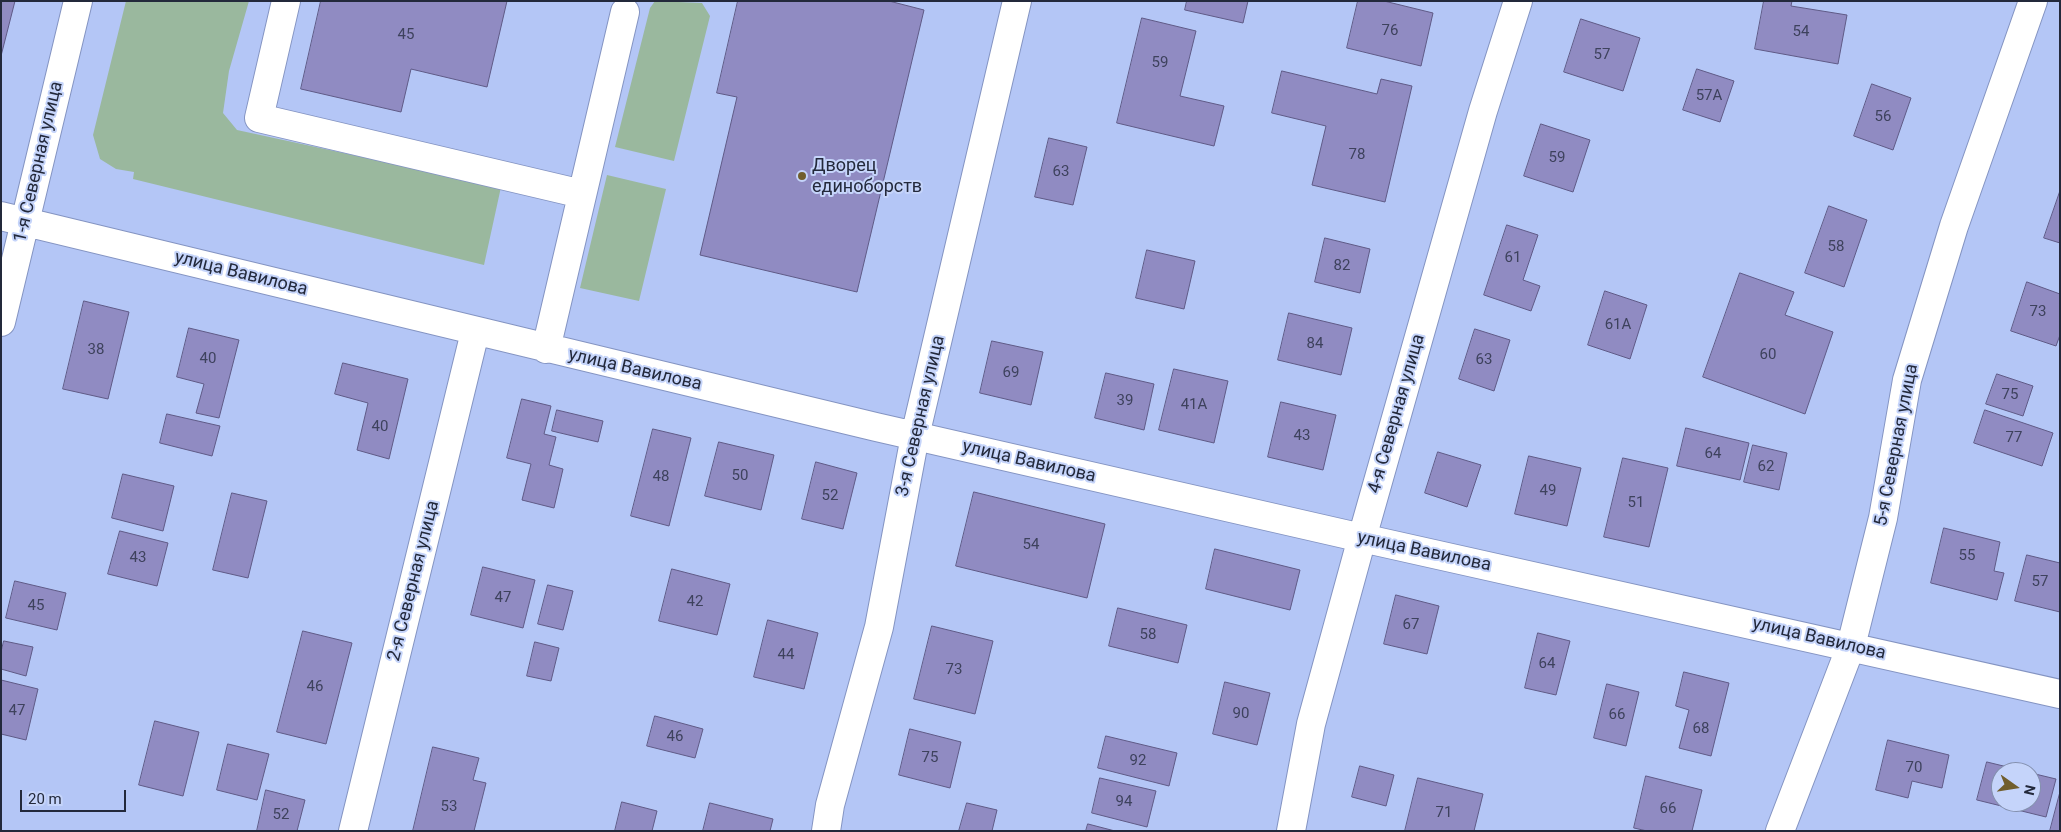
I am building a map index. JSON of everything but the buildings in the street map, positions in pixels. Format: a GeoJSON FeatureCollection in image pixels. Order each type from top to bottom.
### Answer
{"type":"FeatureCollection","features":[{"type":"Feature","properties":{"kind":"street","name":"1-я Северная улица"},"geometry":{"type":"LineString","coordinates":[[1,322],[13,219],[78,1]]}},
{"type":"Feature","properties":{"kind":"street"},"geometry":{"type":"LineString","coordinates":[[286,1],[259,118],[582,194]]}},
{"type":"Feature","properties":{"kind":"street","name":"3-я Северная улица"},"geometry":{"type":"LineString","coordinates":[[826,831],[830,806],[879,627],[915,436],[1017,1]]}},
{"type":"Feature","properties":{"kind":"street","name":"4-я Северная улица"},"geometry":{"type":"LineString","coordinates":[[1291,831],[1312,724],[1362,538],[1483,111],[1518,1]]}},
{"type":"Feature","properties":{"kind":"street","name":"5-я Северная улица"},"geometry":{"type":"LineString","coordinates":[[1780,831],[1851,646],[1883,518],[1907,380],[1954,226],[2033,1]]}},
{"type":"Feature","properties":{"kind":"street"},"geometry":{"type":"LineString","coordinates":[[546,349],[625,12]]}},
{"type":"Feature","properties":{"kind":"street","name":"улица Вавилова"},"geometry":{"type":"LineString","coordinates":[[13,219],[475,332],[915,436],[2060,694]]}},
{"type":"Feature","properties":{"kind":"street","name":"2-я Северная улица"},"geometry":{"type":"LineString","coordinates":[[353,831],[475,332]]}},
{"type":"Feature","properties":{"kind":"green space"},"geometry":{"type":"Polygon","coordinates":[[[126,1],[249,1],[229,71],[223,113],[237,130],[501,187],[484,265],[133,179],[134,172],[116,169],[100,159],[93,135],[126,1]]]}},
{"type":"Feature","properties":{"kind":"green space"},"geometry":{"type":"Polygon","coordinates":[[[655,1],[702,3],[710,16],[674,161],[615,147],[650,8],[655,1]]]}},
{"type":"Feature","properties":{"kind":"green space"},"geometry":{"type":"Polygon","coordinates":[[[607,175],[666,189],[639,301],[580,288],[607,175]]]}},
{"type":"Feature","properties":{"kind":"place","name":"Дворец единоборств"},"geometry":{"type":"Point","coordinates":[802,176]}}]}
